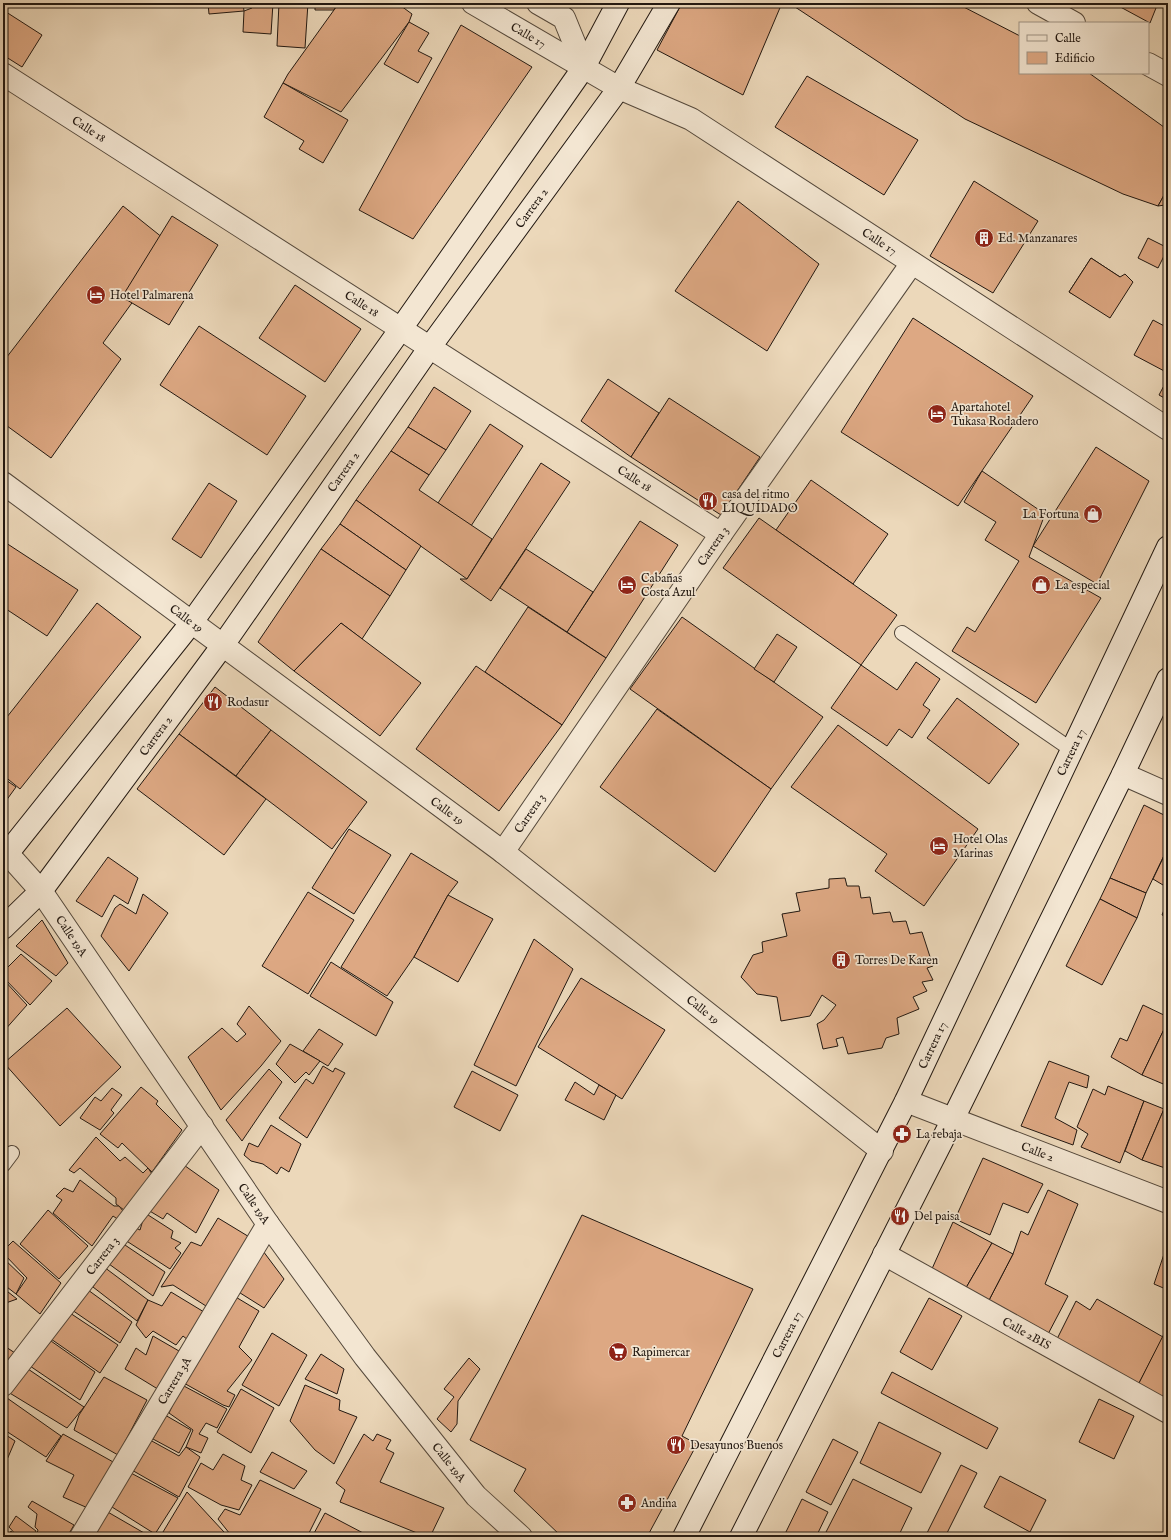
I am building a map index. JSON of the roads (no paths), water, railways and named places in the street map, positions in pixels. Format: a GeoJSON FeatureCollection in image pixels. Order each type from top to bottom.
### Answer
{"type":"FeatureCollection","features":[{"type":"Feature","properties":{"kind":"street","name":"Calle 17"},"geometry":{"type":"LineString","coordinates":[[473,3],[619,88],[691,119],[1168,429]]}},
{"type":"Feature","properties":{"kind":"street"},"geometry":{"type":"LineString","coordinates":[[538,3],[564,18],[584,67]]}},
{"type":"Feature","properties":{"kind":"street"},"geometry":{"type":"LineString","coordinates":[[6,856],[192,622],[400,330],[584,67],[618,3]]}},
{"type":"Feature","properties":{"kind":"street","name":"Carrera 2"},"geometry":{"type":"LineString","coordinates":[[3,928],[41,891],[223,645],[430,347],[619,88],[669,3]]}},
{"type":"Feature","properties":{"kind":"street"},"geometry":{"type":"LineString","coordinates":[[1038,3],[1072,22]]}},
{"type":"Feature","properties":{"kind":"street"},"geometry":{"type":"LineString","coordinates":[[1149,65],[1168,75]]}},
{"type":"Feature","properties":{"kind":"street","name":"Calle 18"},"geometry":{"type":"LineString","coordinates":[[3,74],[400,330],[430,347],[721,534]]}},
{"type":"Feature","properties":{"kind":"street","name":"Carrera 3"},"geometry":{"type":"LineString","coordinates":[[503,852],[721,534],[912,263]]}},
{"type":"Feature","properties":{"kind":"street","name":"Calle 19"},"geometry":{"type":"LineString","coordinates":[[3,483],[503,852],[882,1150]]}},
{"type":"Feature","properties":{"kind":"street","name":"Carrera 17"},"geometry":{"type":"LineString","coordinates":[[684,1537],[906,1101],[1168,547]]}},
{"type":"Feature","properties":{"kind":"street"},"geometry":{"type":"LineString","coordinates":[[741,1537],[954,1119],[1168,679]]}},
{"type":"Feature","properties":{"kind":"street"},"geometry":{"type":"LineString","coordinates":[[1123,774],[1168,794]]}},
{"type":"Feature","properties":{"kind":"street","name":"Calle 19A"},"geometry":{"type":"LineString","coordinates":[[6,856],[41,891],[268,1224],[365,1357],[476,1496],[521,1537]]}},
{"type":"Feature","properties":{"kind":"street","name":"Calle 2"},"geometry":{"type":"LineString","coordinates":[[906,1101],[1168,1202]]}},
{"type":"Feature","properties":{"kind":"street","name":"Carrera 3"},"geometry":{"type":"LineString","coordinates":[[3,1385],[202,1126]]}},
{"type":"Feature","properties":{"kind":"street","name":"Carrera 3A"},"geometry":{"type":"LineString","coordinates":[[81,1537],[268,1224]]}},
{"type":"Feature","properties":{"kind":"street","name":"Calle 2BIS"},"geometry":{"type":"LineString","coordinates":[[884,1254],[1168,1412]]}},
{"type":"Feature","properties":{"kind":"lane"},"geometry":{"type":"LineString","coordinates":[[902,633],[1072,750]]}},
{"type":"Feature","properties":{"kind":"lane"},"geometry":{"type":"LineString","coordinates":[[3,1165],[12,1153]]}},
{"type":"Feature","properties":{"kind":"place","name":"Ed. Manzanares"},"geometry":{"type":"Point","coordinates":[984,238]}},
{"type":"Feature","properties":{"kind":"place","name":"Hotel Palmarena"},"geometry":{"type":"Point","coordinates":[96,295]}},
{"type":"Feature","properties":{"kind":"place","name":"Apartahotel Tukasa Rodadero"},"geometry":{"type":"Point","coordinates":[937,414]}},
{"type":"Feature","properties":{"kind":"place","name":"casa del ritmo LIQUIDADO"},"geometry":{"type":"Point","coordinates":[708,501]}},
{"type":"Feature","properties":{"kind":"place","name":"La Fortuna"},"geometry":{"type":"Point","coordinates":[1093,514]}},
{"type":"Feature","properties":{"kind":"place","name":"Cabañas Costa Azul"},"geometry":{"type":"Point","coordinates":[627,585]}},
{"type":"Feature","properties":{"kind":"place","name":"La especial"},"geometry":{"type":"Point","coordinates":[1041,585]}},
{"type":"Feature","properties":{"kind":"place","name":"Rodasur"},"geometry":{"type":"Point","coordinates":[213,702]}},
{"type":"Feature","properties":{"kind":"place","name":"Hotel Olas Marinas"},"geometry":{"type":"Point","coordinates":[939,846]}},
{"type":"Feature","properties":{"kind":"place","name":"Torres De Karen"},"geometry":{"type":"Point","coordinates":[841,960]}},
{"type":"Feature","properties":{"kind":"place","name":"La rebaja"},"geometry":{"type":"Point","coordinates":[902,1134]}},
{"type":"Feature","properties":{"kind":"place","name":"Del paisa"},"geometry":{"type":"Point","coordinates":[900,1216]}},
{"type":"Feature","properties":{"kind":"place","name":"Rapimercar"},"geometry":{"type":"Point","coordinates":[618,1352]}},
{"type":"Feature","properties":{"kind":"place","name":"Desayunos Buenos"},"geometry":{"type":"Point","coordinates":[676,1445]}},
{"type":"Feature","properties":{"kind":"place","name":"Andina"},"geometry":{"type":"Point","coordinates":[627,1503]}}]}
